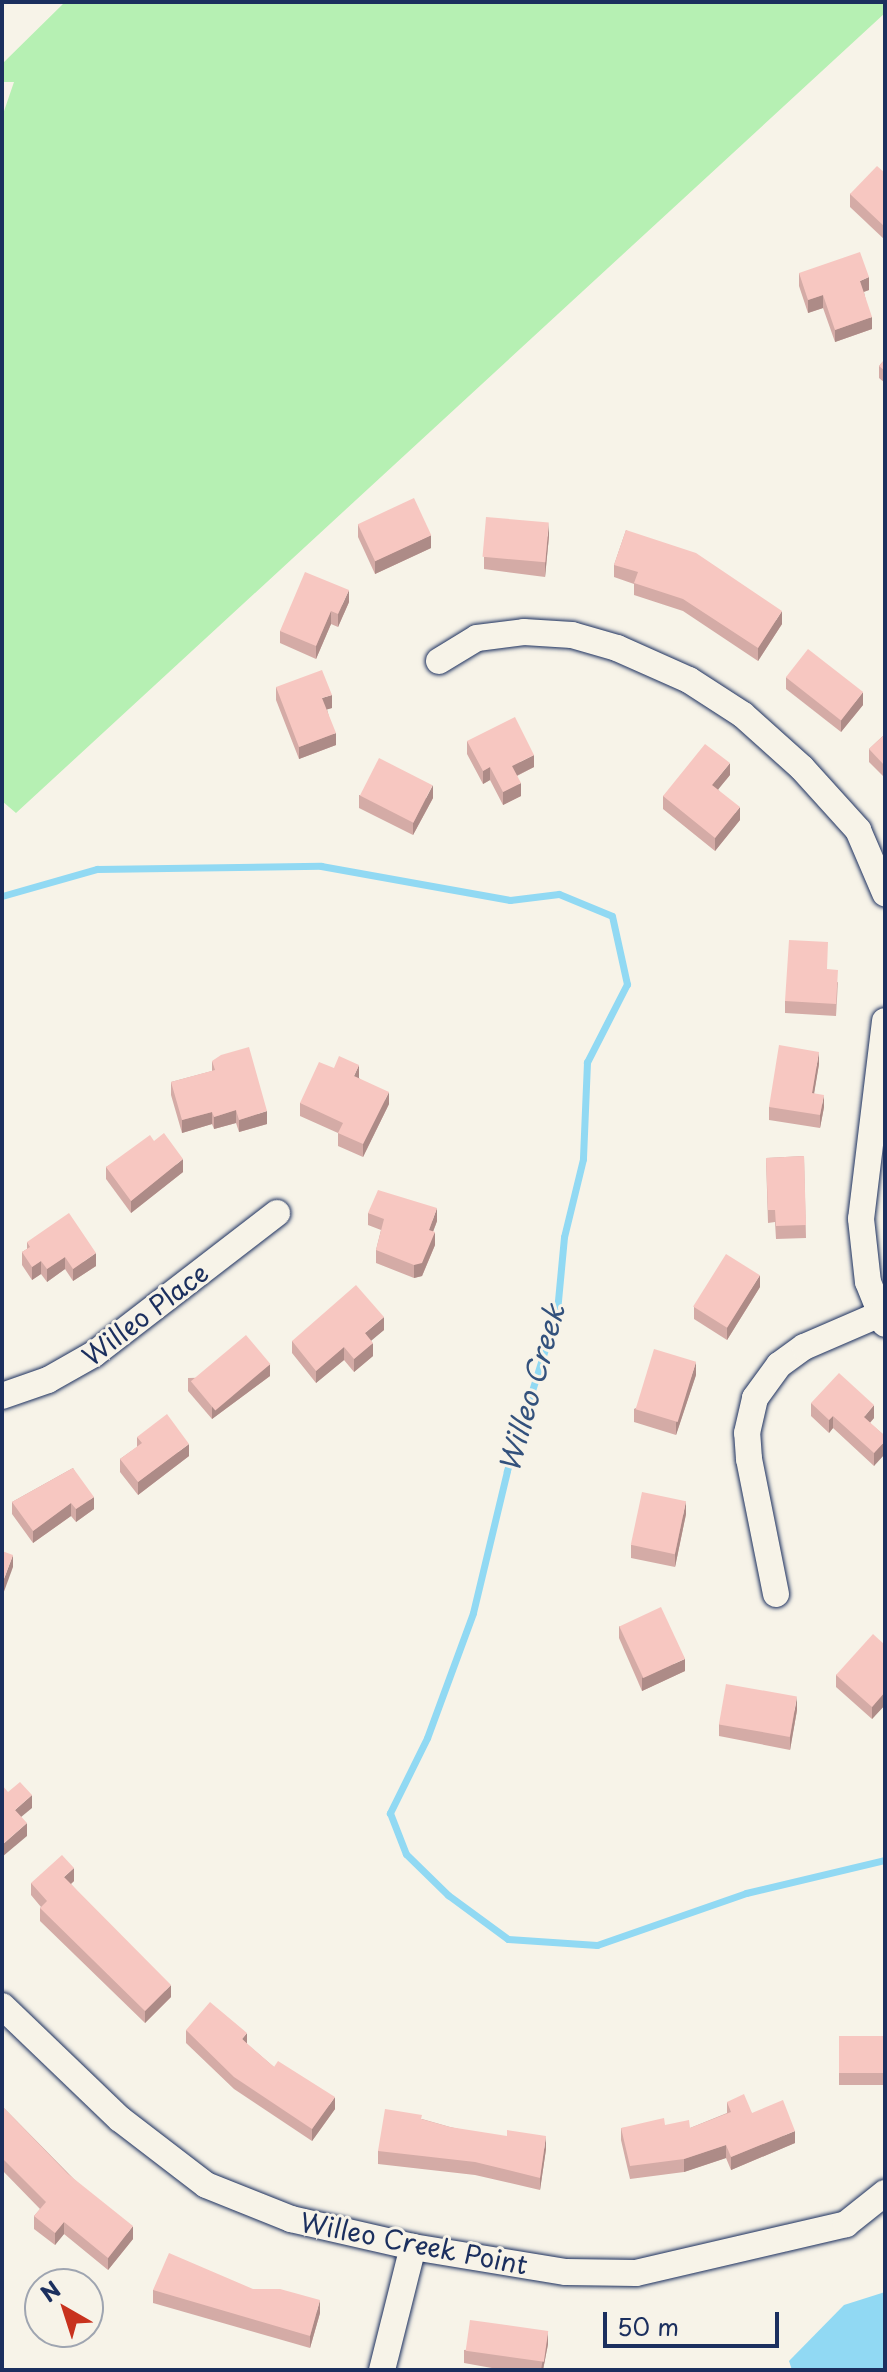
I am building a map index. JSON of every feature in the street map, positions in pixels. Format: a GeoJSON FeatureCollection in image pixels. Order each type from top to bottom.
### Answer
{"type":"FeatureCollection","features":[{"type":"Feature","properties":{"kind":"street"},"geometry":{"type":"LineString","coordinates":[[439,661],[477,638],[524,632],[572,635],[617,648],[689,680],[743,715],[802,768],[858,830],[885,893]]}},
{"type":"Feature","properties":{"kind":"street"},"geometry":{"type":"LineString","coordinates":[[776,1594],[749,1459],[747,1433],[755,1398],[779,1365],[804,1347],[883,1317],[868,1282],[861,1219],[885,1021]]}},
{"type":"Feature","properties":{"kind":"street","name":"Willeo Place"},"geometry":{"type":"LineString","coordinates":[[2,1396],[48,1380],[94,1354],[277,1213]]}},
{"type":"Feature","properties":{"kind":"street","name":"Willeo Creek Point"},"geometry":{"type":"LineString","coordinates":[[2,2006],[120,2119],[206,2185],[279,2216],[413,2247],[566,2272],[636,2273],[846,2224],[885,2193]]}},
{"type":"Feature","properties":{"kind":"street"},"geometry":{"type":"LineString","coordinates":[[382,2370],[413,2247]]}},
{"type":"Feature","properties":{"kind":"green space"},"geometry":{"type":"Polygon","coordinates":[[[65,2],[885,2],[885,13],[16,813],[2,801],[2,117],[14,82],[2,82],[2,64],[65,2]]]}},
{"type":"Feature","properties":{"kind":"water"},"geometry":{"type":"Polygon","coordinates":[[[885,2292],[885,2370],[792,2370],[789,2361],[844,2305],[885,2292]]]}},
{"type":"Feature","properties":{"kind":"building"},"geometry":{"type":"Polygon","coordinates":[[[877,166],[885,173],[885,227],[850,194],[877,166]]]}},
{"type":"Feature","properties":{"kind":"building"},"geometry":{"type":"Polygon","coordinates":[[[860,252],[869,277],[860,281],[872,317],[835,330],[823,295],[808,300],[799,273],[860,252]]]}},
{"type":"Feature","properties":{"kind":"building"},"geometry":{"type":"Polygon","coordinates":[[[414,498],[431,535],[375,561],[358,524],[414,498]]]}},
{"type":"Feature","properties":{"kind":"building"},"geometry":{"type":"Polygon","coordinates":[[[486,517],[549,522],[545,562],[483,557],[486,517]]]}},
{"type":"Feature","properties":{"kind":"building"},"geometry":{"type":"Polygon","coordinates":[[[626,530],[696,553],[782,611],[758,648],[683,599],[634,583],[638,572],[614,565],[626,530]]]}},
{"type":"Feature","properties":{"kind":"building"},"geometry":{"type":"Polygon","coordinates":[[[305,572],[349,590],[338,614],[331,611],[316,646],[280,631],[305,572]]]}},
{"type":"Feature","properties":{"kind":"building"},"geometry":{"type":"Polygon","coordinates":[[[808,649],[863,692],[841,720],[786,677],[808,649]]]}},
{"type":"Feature","properties":{"kind":"building"},"geometry":{"type":"Polygon","coordinates":[[[322,670],[332,695],[322,698],[336,733],[299,747],[276,687],[322,670]]]}},
{"type":"Feature","properties":{"kind":"building"},"geometry":{"type":"Polygon","coordinates":[[[515,717],[534,755],[512,766],[521,783],[503,792],[490,767],[483,771],[467,741],[515,717]]]}},
{"type":"Feature","properties":{"kind":"building"},"geometry":{"type":"Polygon","coordinates":[[[885,734],[885,766],[869,749],[885,734]]]}},
{"type":"Feature","properties":{"kind":"building"},"geometry":{"type":"Polygon","coordinates":[[[705,744],[730,763],[712,785],[740,807],[715,838],[663,796],[705,744]]]}},
{"type":"Feature","properties":{"kind":"building"},"geometry":{"type":"Polygon","coordinates":[[[379,758],[432,785],[413,823],[360,795],[379,758]]]}},
{"type":"Feature","properties":{"kind":"building"},"geometry":{"type":"Polygon","coordinates":[[[789,940],[828,942],[827,969],[838,970],[836,1004],[785,1001],[789,940]]]}},
{"type":"Feature","properties":{"kind":"building"},"geometry":{"type":"Polygon","coordinates":[[[779,1045],[819,1052],[812,1093],[824,1095],[820,1115],[769,1107],[779,1045]]]}},
{"type":"Feature","properties":{"kind":"building"},"geometry":{"type":"Polygon","coordinates":[[[249,1047],[267,1111],[239,1120],[236,1110],[214,1117],[212,1112],[182,1120],[171,1082],[215,1070],[212,1061],[221,1055],[249,1047]]]}},
{"type":"Feature","properties":{"kind":"building"},"geometry":{"type":"Polygon","coordinates":[[[339,1056],[359,1065],[354,1076],[389,1092],[363,1144],[338,1133],[343,1123],[300,1103],[319,1062],[334,1068],[339,1056]]]}},
{"type":"Feature","properties":{"kind":"building"},"geometry":{"type":"Polygon","coordinates":[[[164,1133],[183,1159],[131,1201],[106,1167],[150,1135],[154,1141],[164,1133]]]}},
{"type":"Feature","properties":{"kind":"building"},"geometry":{"type":"Polygon","coordinates":[[[804,1156],[806,1225],[776,1226],[775,1210],[768,1210],[766,1158],[804,1156]]]}},
{"type":"Feature","properties":{"kind":"building"},"geometry":{"type":"Polygon","coordinates":[[[378,1190],[437,1208],[429,1230],[435,1232],[422,1263],[414,1265],[376,1250],[384,1219],[368,1213],[378,1190]]]}},
{"type":"Feature","properties":{"kind":"building"},"geometry":{"type":"Polygon","coordinates":[[[69,1213],[96,1253],[73,1269],[65,1257],[47,1269],[41,1261],[32,1267],[22,1252],[30,1247],[27,1242],[69,1213]]]}},
{"type":"Feature","properties":{"kind":"building"},"geometry":{"type":"Polygon","coordinates":[[[726,1254],[760,1275],[727,1328],[693,1307],[726,1254]]]}},
{"type":"Feature","properties":{"kind":"building"},"geometry":{"type":"Polygon","coordinates":[[[356,1285],[384,1317],[365,1333],[373,1343],[354,1359],[344,1347],[316,1371],[292,1341],[356,1285]]]}},
{"type":"Feature","properties":{"kind":"building"},"geometry":{"type":"Polygon","coordinates":[[[246,1335],[270,1364],[215,1410],[191,1381],[246,1335]]]}},
{"type":"Feature","properties":{"kind":"building"},"geometry":{"type":"Polygon","coordinates":[[[654,1349],[696,1362],[678,1422],[636,1409],[654,1349]]]}},
{"type":"Feature","properties":{"kind":"building"},"geometry":{"type":"Polygon","coordinates":[[[839,1373],[874,1405],[864,1417],[885,1436],[885,1441],[874,1453],[833,1416],[829,1420],[811,1403],[839,1373]]]}},
{"type":"Feature","properties":{"kind":"building"},"geometry":{"type":"Polygon","coordinates":[[[167,1414],[189,1444],[138,1482],[120,1459],[142,1443],[137,1437],[167,1414]]]}},
{"type":"Feature","properties":{"kind":"building"},"geometry":{"type":"Polygon","coordinates":[[[73,1468],[94,1497],[76,1509],[71,1503],[33,1531],[12,1502],[73,1468]]]}},
{"type":"Feature","properties":{"kind":"building"},"geometry":{"type":"Polygon","coordinates":[[[642,1492],[686,1501],[675,1554],[631,1545],[642,1492]]]}},
{"type":"Feature","properties":{"kind":"building"},"geometry":{"type":"Polygon","coordinates":[[[2,1551],[13,1555],[2,1584],[2,1551]]]}},
{"type":"Feature","properties":{"kind":"building"},"geometry":{"type":"Polygon","coordinates":[[[661,1607],[685,1659],[643,1678],[619,1626],[661,1607]]]}},
{"type":"Feature","properties":{"kind":"building"},"geometry":{"type":"Polygon","coordinates":[[[873,1634],[885,1645],[885,1692],[872,1707],[836,1675],[873,1634]]]}},
{"type":"Feature","properties":{"kind":"building"},"geometry":{"type":"Polygon","coordinates":[[[726,1684],[797,1697],[790,1737],[719,1724],[726,1684]]]}},
{"type":"Feature","properties":{"kind":"building"},"geometry":{"type":"Polygon","coordinates":[[[20,1782],[32,1795],[15,1810],[27,1823],[2,1845],[2,1785],[8,1792],[20,1782]]]}},
{"type":"Feature","properties":{"kind":"building"},"geometry":{"type":"Polygon","coordinates":[[[62,1855],[74,1868],[64,1877],[171,1985],[145,2011],[40,1908],[47,1901],[31,1883],[62,1855]]]}},
{"type":"Feature","properties":{"kind":"building"},"geometry":{"type":"Polygon","coordinates":[[[210,2002],[247,2033],[242,2039],[274,2067],[278,2061],[335,2097],[312,2129],[234,2077],[186,2030],[210,2002]]]}},
{"type":"Feature","properties":{"kind":"building"},"geometry":{"type":"Polygon","coordinates":[[[839,2036],[885,2036],[885,2073],[839,2073],[839,2036]]]}},
{"type":"Feature","properties":{"kind":"building"},"geometry":{"type":"Polygon","coordinates":[[[744,2094],[752,2113],[783,2100],[795,2131],[731,2157],[726,2145],[684,2159],[630,2166],[621,2128],[664,2118],[665,2125],[689,2120],[690,2128],[731,2112],[727,2102],[744,2094]]]}},
{"type":"Feature","properties":{"kind":"building"},"geometry":{"type":"Polygon","coordinates":[[[2,2106],[68,2174],[133,2226],[108,2258],[64,2222],[55,2233],[34,2216],[46,2202],[2,2158],[2,2106]]]}},
{"type":"Feature","properties":{"kind":"building"},"geometry":{"type":"Polygon","coordinates":[[[385,2109],[422,2115],[421,2119],[450,2127],[507,2136],[507,2130],[546,2136],[540,2178],[475,2162],[378,2151],[385,2109]]]}},
{"type":"Feature","properties":{"kind":"building"},"geometry":{"type":"Polygon","coordinates":[[[169,2253],[253,2289],[280,2289],[320,2300],[310,2336],[153,2290],[169,2253]]]}},
{"type":"Feature","properties":{"kind":"building"},"geometry":{"type":"Polygon","coordinates":[[[470,2320],[548,2331],[544,2362],[466,2351],[470,2320]]]}},
{"type":"Feature","properties":{"kind":"waterway","name":"Willeo Creek"},"geometry":{"type":"LineString","coordinates":[[2,896],[97,869],[321,866],[510,900],[559,894],[612,916],[627,984],[587,1062],[583,1159],[564,1237],[557,1311],[507,1471],[473,1613],[427,1738],[390,1813],[406,1854],[448,1895],[508,1939],[597,1945],[746,1893],[885,1860]]}}]}
